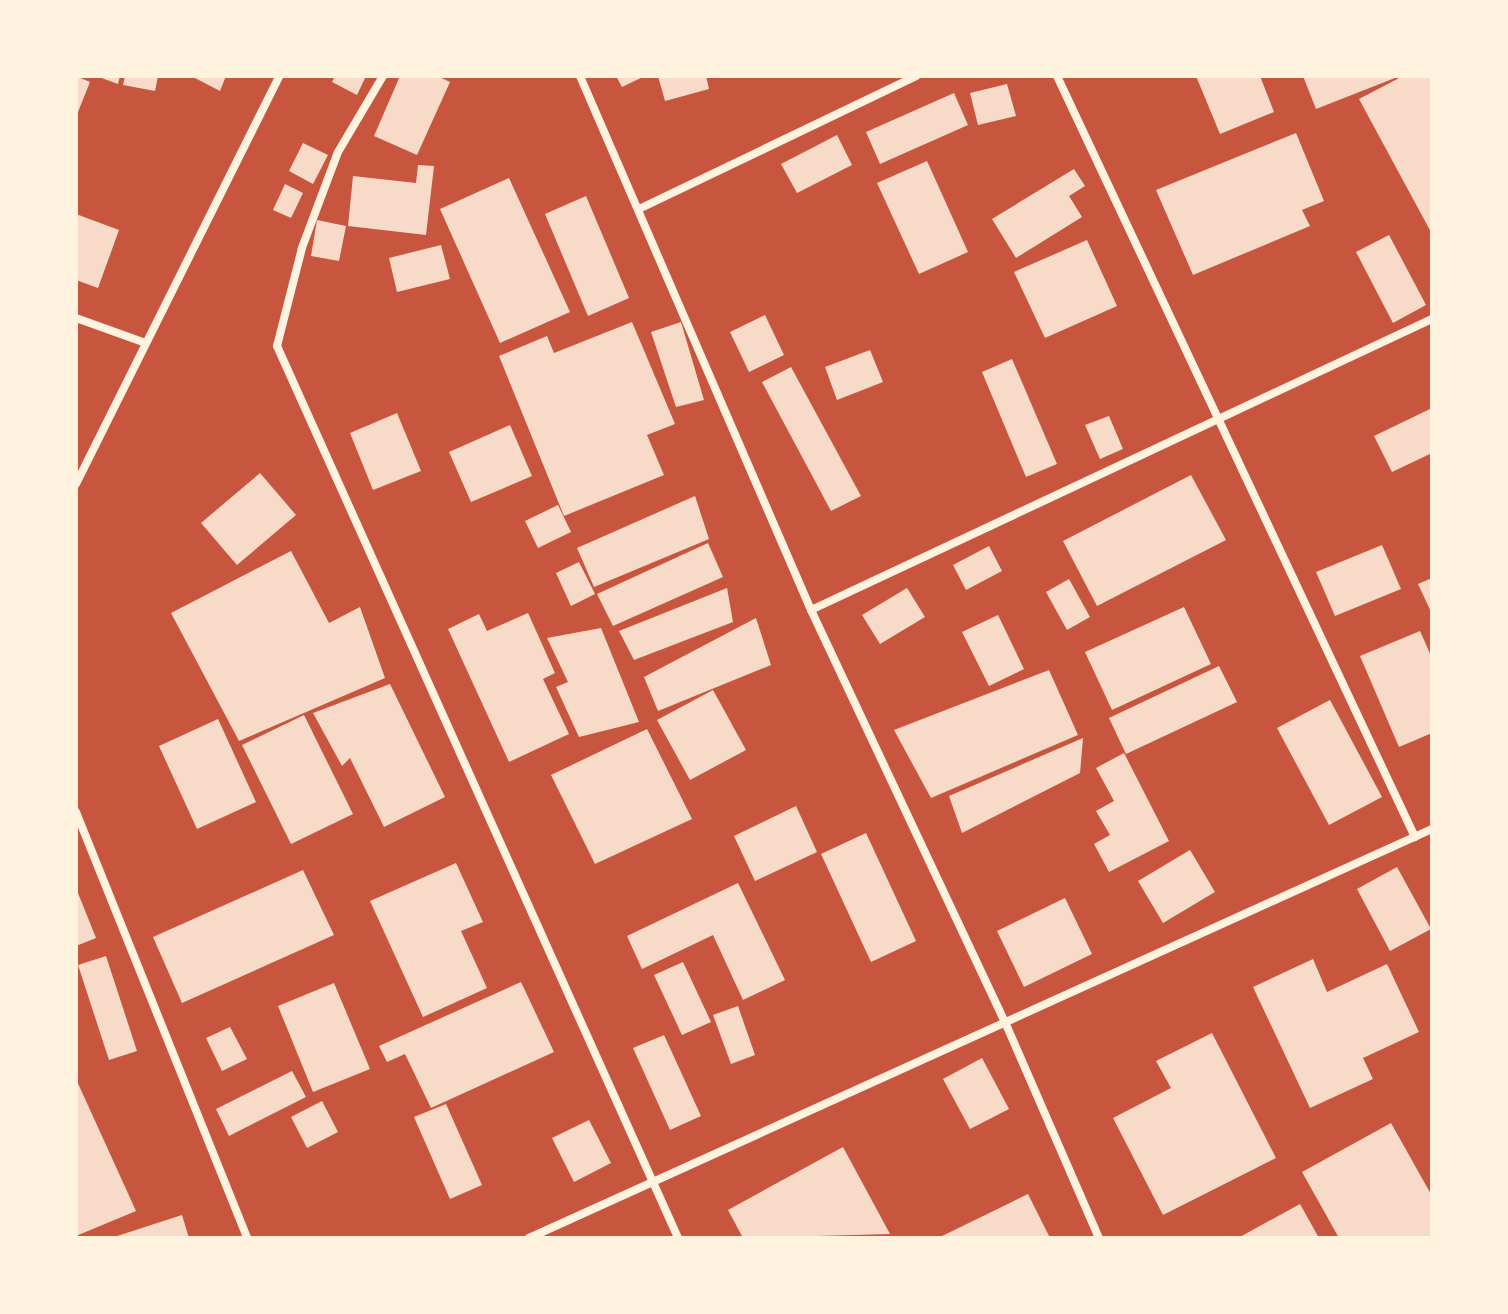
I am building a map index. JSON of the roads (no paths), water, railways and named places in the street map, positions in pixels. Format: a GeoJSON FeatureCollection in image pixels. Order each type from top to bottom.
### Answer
{"type":"FeatureCollection","features":[{"type":"Feature","properties":{"kind":"street"},"geometry":{"type":"LineString","coordinates":[[76,484],[143,342],[279,76]]}},
{"type":"Feature","properties":{"kind":"street"},"geometry":{"type":"LineString","coordinates":[[383,76],[338,152],[302,248],[277,346],[678,1238]]}},
{"type":"Feature","properties":{"kind":"street"},"geometry":{"type":"LineString","coordinates":[[580,76],[641,208],[811,610],[1005,1022],[1099,1238]]}},
{"type":"Feature","properties":{"kind":"street"},"geometry":{"type":"LineString","coordinates":[[641,208],[916,76]]}},
{"type":"Feature","properties":{"kind":"street"},"geometry":{"type":"LineString","coordinates":[[1057,76],[1222,418],[1415,837]]}},
{"type":"Feature","properties":{"kind":"street"},"geometry":{"type":"LineString","coordinates":[[76,318],[143,342]]}},
{"type":"Feature","properties":{"kind":"street"},"geometry":{"type":"LineString","coordinates":[[811,610],[1432,319]]}},
{"type":"Feature","properties":{"kind":"street"},"geometry":{"type":"LineString","coordinates":[[76,812],[247,1238]]}},
{"type":"Feature","properties":{"kind":"street"},"geometry":{"type":"LineString","coordinates":[[529,1238],[1432,829]]}}]}
